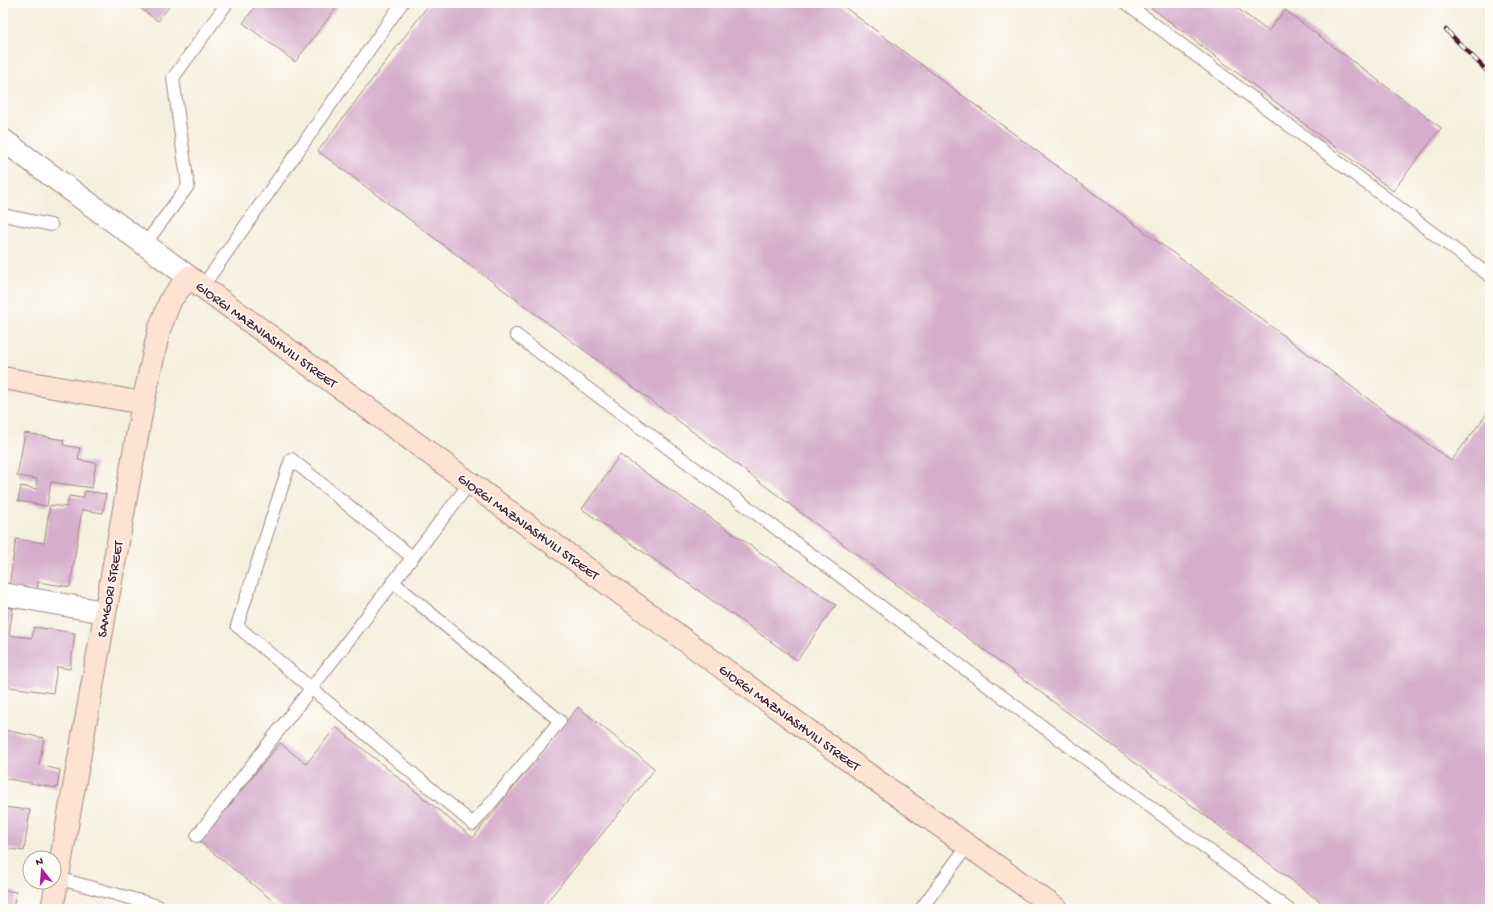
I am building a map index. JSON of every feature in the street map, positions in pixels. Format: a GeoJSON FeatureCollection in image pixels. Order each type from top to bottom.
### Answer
{"type":"FeatureCollection","features":[{"type":"Feature","properties":{"kind":"street","name":"GIORGI MAZNIASHVILI STREET"},"geometry":{"type":"LineString","coordinates":[[3,140],[870,776],[1057,909]]}},
{"type":"Feature","properties":{"kind":"street","name":"SAMGORI STREET"},"geometry":{"type":"LineString","coordinates":[[62,850],[143,403],[160,330],[171,299],[196,282]]}},
{"type":"Feature","properties":{"kind":"street"},"geometry":{"type":"LineString","coordinates":[[3,378],[143,403]]}},
{"type":"Feature","properties":{"kind":"street"},"geometry":{"type":"LineString","coordinates":[[3,594],[104,612]]}},
{"type":"Feature","properties":{"kind":"street","name":"SAMGORI STREET"},"geometry":{"type":"LineString","coordinates":[[52,909],[55,890]]}},
{"type":"Feature","properties":{"kind":"lane"},"geometry":{"type":"LineString","coordinates":[[145,244],[188,186],[173,78],[227,3]]}},
{"type":"Feature","properties":{"kind":"lane"},"geometry":{"type":"LineString","coordinates":[[196,282],[402,3]]}},
{"type":"Feature","properties":{"kind":"lane"},"geometry":{"type":"LineString","coordinates":[[1126,3],[1490,276]]}},
{"type":"Feature","properties":{"kind":"lane"},"geometry":{"type":"LineString","coordinates":[[3,215],[51,225]]}},
{"type":"Feature","properties":{"kind":"lane"},"geometry":{"type":"LineString","coordinates":[[516,335],[1288,909]]}},
{"type":"Feature","properties":{"kind":"lane"},"geometry":{"type":"LineString","coordinates":[[393,582],[560,721],[473,824],[237,626],[291,459],[412,557]]}},
{"type":"Feature","properties":{"kind":"lane"},"geometry":{"type":"LineString","coordinates":[[197,836],[470,483]]}},
{"type":"Feature","properties":{"kind":"lane"},"geometry":{"type":"LineString","coordinates":[[921,909],[968,845]]}},
{"type":"Feature","properties":{"kind":"lane"},"geometry":{"type":"LineString","coordinates":[[62,879],[164,909]]}},
{"type":"Feature","properties":{"kind":"building"},"geometry":{"type":"Polygon","coordinates":[[[133,3],[172,3],[158,21],[133,3]]]}},
{"type":"Feature","properties":{"kind":"building"},"geometry":{"type":"Polygon","coordinates":[[[258,3],[340,3],[295,62],[243,23],[258,3]]]}},
{"type":"Feature","properties":{"kind":"building"},"geometry":{"type":"Polygon","coordinates":[[[430,3],[839,3],[1451,461],[1490,410],[1490,909],[1330,909],[318,151],[430,3]]]}},
{"type":"Feature","properties":{"kind":"building"},"geometry":{"type":"Polygon","coordinates":[[[1145,3],[1230,3],[1268,31],[1285,10],[1441,128],[1393,191],[1145,3]]]}},
{"type":"Feature","properties":{"kind":"building"},"geometry":{"type":"Polygon","coordinates":[[[25,433],[64,440],[63,445],[80,448],[78,460],[96,463],[92,488],[51,482],[47,506],[18,501],[21,486],[36,489],[37,479],[17,476],[25,433]]]}},
{"type":"Feature","properties":{"kind":"building"},"geometry":{"type":"Polygon","coordinates":[[[620,455],[836,605],[797,660],[582,509],[620,455]]]}},
{"type":"Feature","properties":{"kind":"building"},"geometry":{"type":"Polygon","coordinates":[[[85,491],[106,494],[103,513],[82,510],[70,587],[38,582],[37,591],[9,587],[16,539],[44,543],[50,505],[67,507],[69,496],[83,498],[85,491]]]}},
{"type":"Feature","properties":{"kind":"building"},"geometry":{"type":"Polygon","coordinates":[[[3,607],[13,608],[9,635],[32,638],[34,627],[75,633],[70,669],[57,667],[53,693],[3,686],[3,607]]]}},
{"type":"Feature","properties":{"kind":"building"},"geometry":{"type":"Polygon","coordinates":[[[578,707],[655,769],[541,909],[283,909],[200,842],[280,743],[306,764],[336,727],[473,838],[578,707]]]}},
{"type":"Feature","properties":{"kind":"building"},"geometry":{"type":"Polygon","coordinates":[[[4,730],[44,738],[39,765],[60,770],[57,788],[3,778],[4,730]]]}},
{"type":"Feature","properties":{"kind":"building"},"geometry":{"type":"Polygon","coordinates":[[[3,807],[30,810],[24,850],[3,848],[3,807]]]}},
{"type":"Feature","properties":{"kind":"building"},"geometry":{"type":"Polygon","coordinates":[[[3,890],[16,892],[13,909],[3,909],[3,890]]]}},
{"type":"Feature","properties":{"kind":"railway"},"geometry":{"type":"LineString","coordinates":[[1446,30],[1490,74]]}}]}
